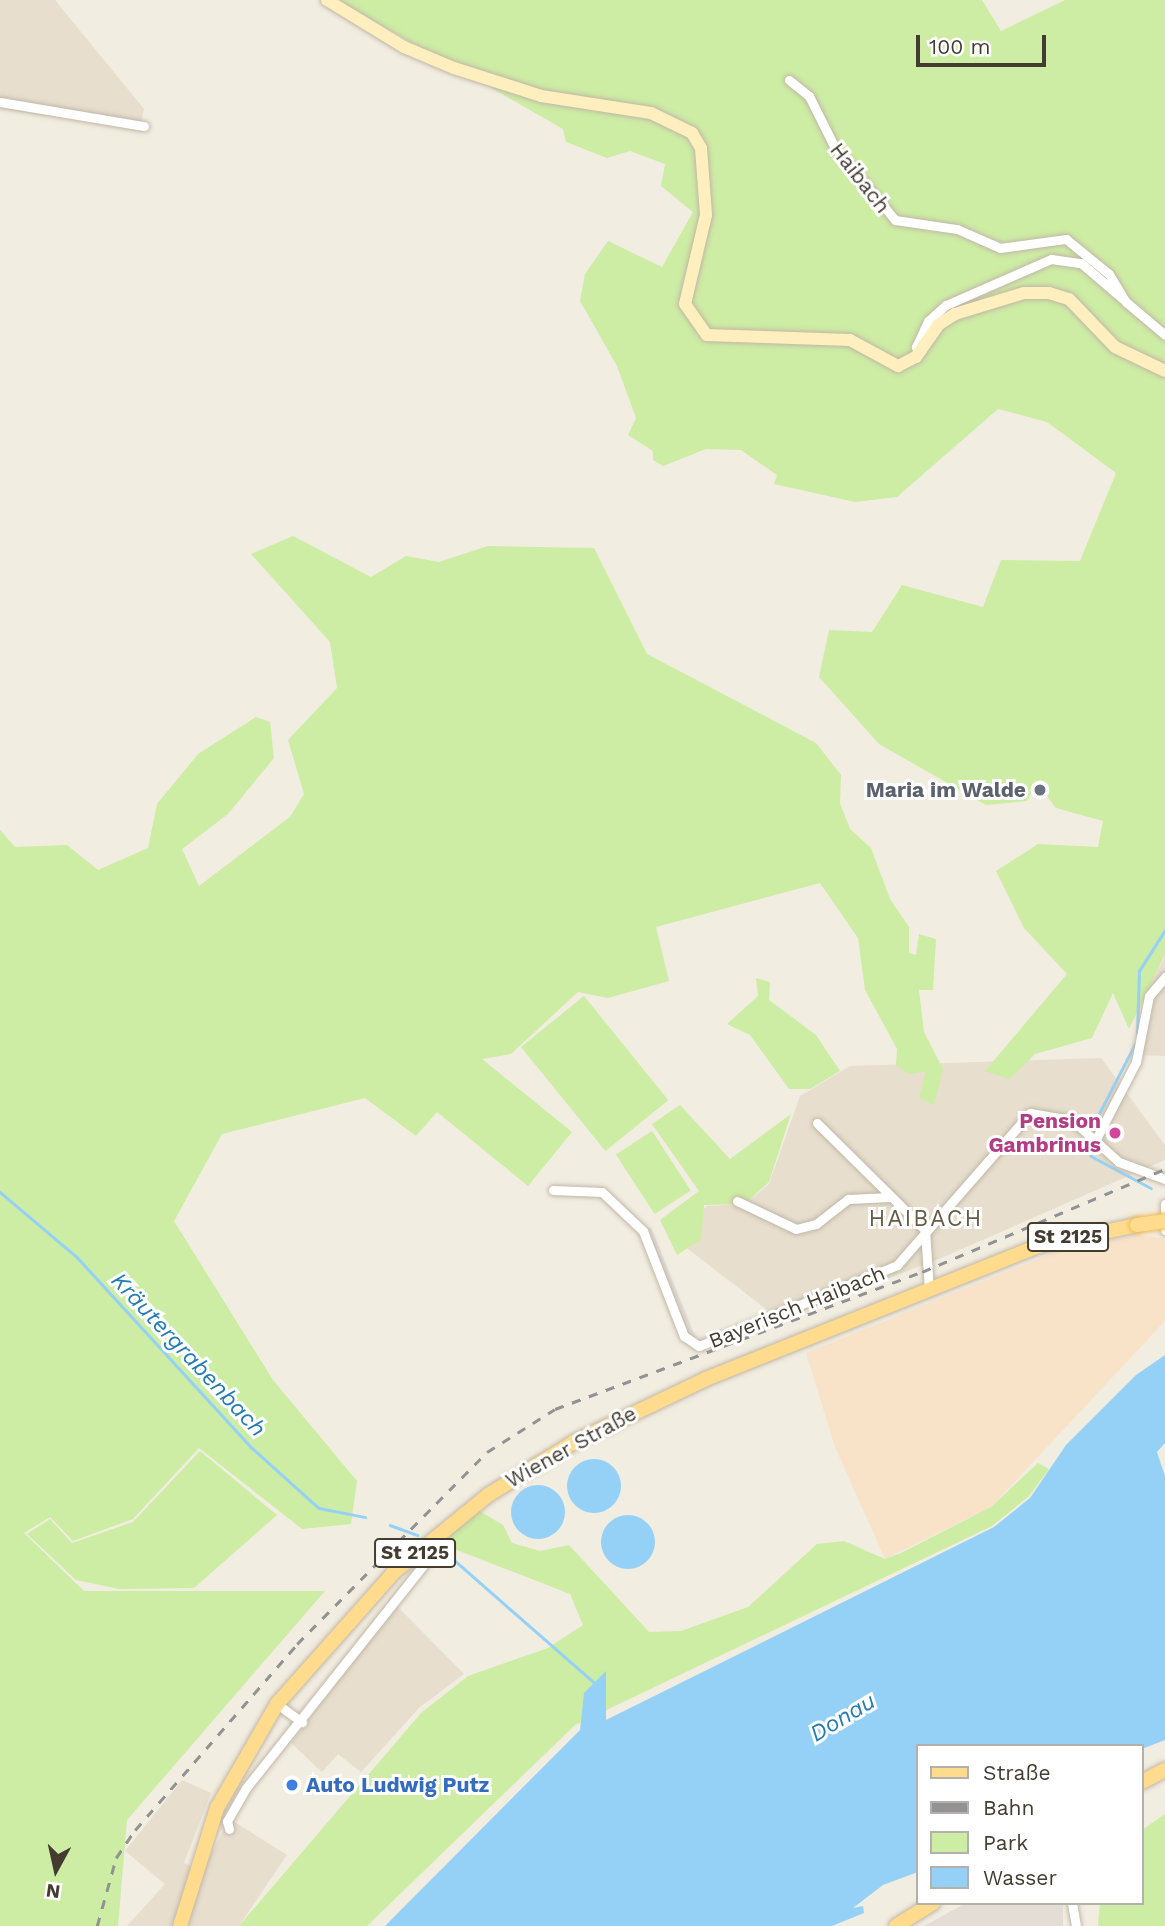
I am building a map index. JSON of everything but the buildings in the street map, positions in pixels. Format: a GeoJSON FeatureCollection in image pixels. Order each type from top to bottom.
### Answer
{"type":"FeatureCollection","features":[{"type":"Feature","properties":{"kind":"main road"},"geometry":{"type":"LineString","coordinates":[[327,0],[404,47],[454,68],[541,96],[650,113],[692,133],[701,148],[706,215],[685,304],[707,335],[850,340],[898,366],[922,350],[954,314],[1024,293],[1049,293],[1069,299],[1122,352],[1165,372]]}},
{"type":"Feature","properties":{"kind":"main road","name":"Wiener Straße"},"geometry":{"type":"LineString","coordinates":[[180,1926],[200,1851],[230,1778],[277,1704],[349,1616],[418,1551],[500,1487],[611,1422],[929,1291],[1070,1237],[1165,1221]]}},
{"type":"Feature","properties":{"kind":"main road"},"geometry":{"type":"LineString","coordinates":[[1144,1781],[1165,1770]]}},
{"type":"Feature","properties":{"kind":"main road"},"geometry":{"type":"LineString","coordinates":[[896,1926],[930,1905]]}},
{"type":"Feature","properties":{"kind":"street","name":"Haibach"},"geometry":{"type":"LineString","coordinates":[[789,80],[809,96],[835,148],[895,220],[957,229],[1000,248],[1066,240],[1109,274],[1126,302],[1165,335]]}},
{"type":"Feature","properties":{"kind":"street"},"geometry":{"type":"LineString","coordinates":[[0,102],[144,126]]}},
{"type":"Feature","properties":{"kind":"street"},"geometry":{"type":"LineString","coordinates":[[922,350],[916,347],[932,315],[1051,258],[1081,263],[1126,302]]}},
{"type":"Feature","properties":{"kind":"street"},"geometry":{"type":"LineString","coordinates":[[1093,1140],[1136,1062],[1149,996],[1165,977]]}},
{"type":"Feature","properties":{"kind":"street","name":"Bayerisch Haibach"},"geometry":{"type":"LineString","coordinates":[[554,1190],[602,1192],[643,1231],[684,1336],[699,1346],[879,1277],[912,1251],[925,1230],[1030,1113],[1052,1112],[1082,1129],[1119,1162],[1165,1179]]}},
{"type":"Feature","properties":{"kind":"street"},"geometry":{"type":"LineString","coordinates":[[817,1123],[925,1230],[929,1291]]}},
{"type":"Feature","properties":{"kind":"street"},"geometry":{"type":"LineString","coordinates":[[737,1201],[796,1229],[816,1224],[848,1199],[890,1197]]}},
{"type":"Feature","properties":{"kind":"street"},"geometry":{"type":"LineString","coordinates":[[1165,1204],[1165,1230]]}},
{"type":"Feature","properties":{"kind":"street"},"geometry":{"type":"LineString","coordinates":[[229,1829],[227,1821],[246,1788],[302,1722],[424,1564],[418,1551]]}},
{"type":"Feature","properties":{"kind":"street"},"geometry":{"type":"LineString","coordinates":[[277,1704],[302,1722]]}},
{"type":"Feature","properties":{"kind":"street"},"geometry":{"type":"LineString","coordinates":[[230,1778],[246,1788]]}},
{"type":"Feature","properties":{"kind":"street"},"geometry":{"type":"LineString","coordinates":[[1072,1905],[1076,1926]]}},
{"type":"Feature","properties":{"kind":"shaded area"},"geometry":{"type":"Polygon","coordinates":[[[0,0],[55,0],[144,109],[140,129],[0,109],[0,0]]]}},
{"type":"Feature","properties":{"kind":"shaded area"},"geometry":{"type":"Polygon","coordinates":[[[1165,956],[1165,1056],[1138,1055],[1143,998],[1165,956]]]}},
{"type":"Feature","properties":{"kind":"shaded area"},"geometry":{"type":"Polygon","coordinates":[[[1101,1058],[1165,1145],[1165,1160],[946,1256],[780,1320],[674,1238],[707,1206],[745,1204],[769,1184],[800,1096],[850,1066],[1101,1058]]]}},
{"type":"Feature","properties":{"kind":"shaded area"},"geometry":{"type":"Polygon","coordinates":[[[651,1227],[695,1336],[690,1339],[645,1229],[651,1227]]]}},
{"type":"Feature","properties":{"kind":"shaded area"},"geometry":{"type":"Polygon","coordinates":[[[1140,1235],[1165,1239],[1165,1321],[991,1507],[885,1559],[835,1447],[806,1353],[1073,1245],[1140,1235]]]}},
{"type":"Feature","properties":{"kind":"shaded area"},"geometry":{"type":"Polygon","coordinates":[[[396,1605],[464,1674],[419,1708],[361,1772],[338,1754],[322,1772],[291,1743],[396,1605]]]}},
{"type":"Feature","properties":{"kind":"shaded area"},"geometry":{"type":"Polygon","coordinates":[[[182,1780],[211,1793],[184,1863],[202,1870],[230,1819],[287,1855],[239,1926],[127,1926],[165,1884],[125,1851],[182,1780]]]}},
{"type":"Feature","properties":{"kind":"shaded area"},"geometry":{"type":"Polygon","coordinates":[[[962,1905],[1063,1905],[1063,1926],[924,1926],[962,1905]]]}},
{"type":"Feature","properties":{"kind":"green space"},"geometry":{"type":"Polygon","coordinates":[[[337,0],[982,0],[1001,31],[1065,0],[1165,0],[1165,954],[1129,1029],[1113,993],[1092,1038],[1035,1054],[1010,1079],[985,1071],[1067,974],[1024,928],[996,871],[1038,844],[1098,847],[1103,821],[1056,808],[1037,783],[1027,801],[986,805],[879,744],[819,677],[829,630],[872,632],[902,585],[983,607],[1001,560],[1080,561],[1116,473],[1047,422],[998,409],[897,497],[855,502],[774,484],[777,475],[741,450],[706,449],[663,466],[653,460],[653,451],[628,435],[636,418],[617,366],[580,301],[585,274],[608,241],[662,267],[693,212],[661,186],[665,164],[630,151],[607,158],[566,142],[563,129],[337,0]]]}},
{"type":"Feature","properties":{"kind":"green space"},"geometry":{"type":"Polygon","coordinates":[[[293,536],[371,577],[406,556],[439,562],[488,546],[594,548],[647,654],[816,743],[841,775],[840,803],[850,829],[871,848],[890,899],[909,927],[909,953],[916,955],[919,934],[936,939],[933,990],[919,990],[924,1032],[943,1069],[934,1105],[919,1098],[926,1071],[910,1074],[896,1065],[897,1049],[865,990],[858,938],[820,883],[656,927],[669,981],[608,998],[578,992],[511,1054],[482,1059],[572,1132],[528,1186],[437,1112],[416,1136],[365,1098],[222,1134],[174,1221],[273,1380],[357,1481],[351,1524],[302,1529],[199,1448],[133,1519],[73,1541],[50,1517],[24,1533],[84,1591],[325,1591],[127,1820],[118,1926],[0,1926],[0,830],[15,847],[67,845],[98,870],[148,848],[157,804],[198,754],[256,717],[270,722],[274,758],[228,814],[182,849],[199,886],[290,817],[304,794],[288,740],[337,688],[330,642],[251,554],[293,536]]]}},
{"type":"Feature","properties":{"kind":"green space"},"geometry":{"type":"Polygon","coordinates":[[[756,978],[770,982],[769,1000],[816,1035],[840,1071],[810,1089],[789,1089],[750,1035],[727,1024],[758,996],[756,978]]]}},
{"type":"Feature","properties":{"kind":"green space"},"geometry":{"type":"Polygon","coordinates":[[[584,996],[668,1100],[605,1151],[521,1047],[584,996]]]}},
{"type":"Feature","properties":{"kind":"green space"},"geometry":{"type":"Polygon","coordinates":[[[680,1105],[730,1159],[791,1114],[769,1182],[745,1204],[704,1205],[701,1239],[677,1255],[660,1220],[699,1191],[652,1124],[680,1105]]]}},
{"type":"Feature","properties":{"kind":"green space"},"geometry":{"type":"Polygon","coordinates":[[[652,1131],[691,1191],[655,1214],[616,1154],[652,1131]]]}},
{"type":"Feature","properties":{"kind":"green space"},"geometry":{"type":"Polygon","coordinates":[[[200,1451],[277,1515],[194,1588],[119,1589],[76,1580],[27,1534],[50,1519],[72,1543],[133,1522],[200,1451]]]}},
{"type":"Feature","properties":{"kind":"green space"},"geometry":{"type":"Polygon","coordinates":[[[1038,1463],[1049,1469],[1029,1496],[992,1526],[575,1725],[367,1926],[239,1926],[421,1713],[468,1676],[548,1648],[583,1625],[570,1594],[439,1543],[478,1510],[503,1525],[512,1543],[540,1551],[569,1545],[649,1632],[681,1631],[748,1607],[817,1544],[844,1541],[885,1559],[901,1553],[991,1507],[1038,1463]]]}},
{"type":"Feature","properties":{"kind":"green space"},"geometry":{"type":"Polygon","coordinates":[[[1165,1814],[1165,1926],[1098,1926],[1100,1905],[1144,1905],[1144,1829],[1165,1814]]]}},
{"type":"Feature","properties":{"kind":"water","name":"Donau"},"geometry":{"type":"Polygon","coordinates":[[[1165,1355],[1165,1443],[1157,1452],[1165,1476],[1165,1740],[1144,1748],[1144,1744],[916,1744],[916,1873],[883,1885],[853,1908],[863,1906],[864,1913],[832,1926],[385,1926],[580,1730],[584,1693],[606,1671],[606,1720],[994,1527],[1030,1498],[1066,1445],[1136,1375],[1165,1355]]]}},
{"type":"Feature","properties":{"kind":"water"},"geometry":{"type":"Polygon","coordinates":[[[599,1459],[609,1463],[617,1471],[621,1486],[617,1501],[609,1509],[589,1513],[579,1509],[571,1501],[567,1481],[571,1471],[579,1463],[599,1459]]]}},
{"type":"Feature","properties":{"kind":"water"},"geometry":{"type":"Polygon","coordinates":[[[543,1485],[553,1489],[561,1497],[565,1512],[561,1527],[553,1535],[533,1539],[523,1535],[515,1527],[511,1507],[515,1497],[523,1489],[543,1485]]]}},
{"type":"Feature","properties":{"kind":"water"},"geometry":{"type":"Polygon","coordinates":[[[633,1515],[643,1519],[651,1527],[655,1542],[651,1557],[643,1565],[623,1569],[613,1565],[605,1557],[601,1537],[605,1527],[613,1519],[633,1515]]]}},
{"type":"Feature","properties":{"kind":"waterway","name":"Haibach"},"geometry":{"type":"LineString","coordinates":[[1137,1034],[1139,971],[1165,930]]}},
{"type":"Feature","properties":{"kind":"waterway","name":"Haibach"},"geometry":{"type":"LineString","coordinates":[[1090,1131],[1135,1044]]}},
{"type":"Feature","properties":{"kind":"waterway","name":"Haibach"},"geometry":{"type":"LineString","coordinates":[[1087,1137],[1091,1156],[1151,1188]]}},
{"type":"Feature","properties":{"kind":"waterway","name":"Kräutergrabenbach"},"geometry":{"type":"LineString","coordinates":[[0,1192],[77,1257],[251,1447],[319,1508],[365,1517]]}},
{"type":"Feature","properties":{"kind":"waterway","name":"Kräutergrabenbach"},"geometry":{"type":"LineString","coordinates":[[390,1525],[417,1535]]}},
{"type":"Feature","properties":{"kind":"waterway","name":"Kräutergrabenbach"},"geometry":{"type":"LineString","coordinates":[[444,1551],[595,1683]]}},
{"type":"Feature","properties":{"kind":"railway"},"geometry":{"type":"LineString","coordinates":[[97,1926],[116,1858],[135,1830],[297,1644],[487,1452],[555,1409],[922,1272],[1165,1169]]}},
{"type":"Feature","properties":{"kind":"place","name":"Maria im Walde"},"geometry":{"type":"Point","coordinates":[1040,790]}},
{"type":"Feature","properties":{"kind":"place","name":"Pension Gambrinus"},"geometry":{"type":"Point","coordinates":[1115,1133]}},
{"type":"Feature","properties":{"kind":"place","name":"Auto Ludwig Putz"},"geometry":{"type":"Point","coordinates":[292,1785]}},
{"type":"Feature","properties":{"kind":"district","name":"HAIBACH"},"geometry":{"type":"Point","coordinates":[926,1219]}}]}
